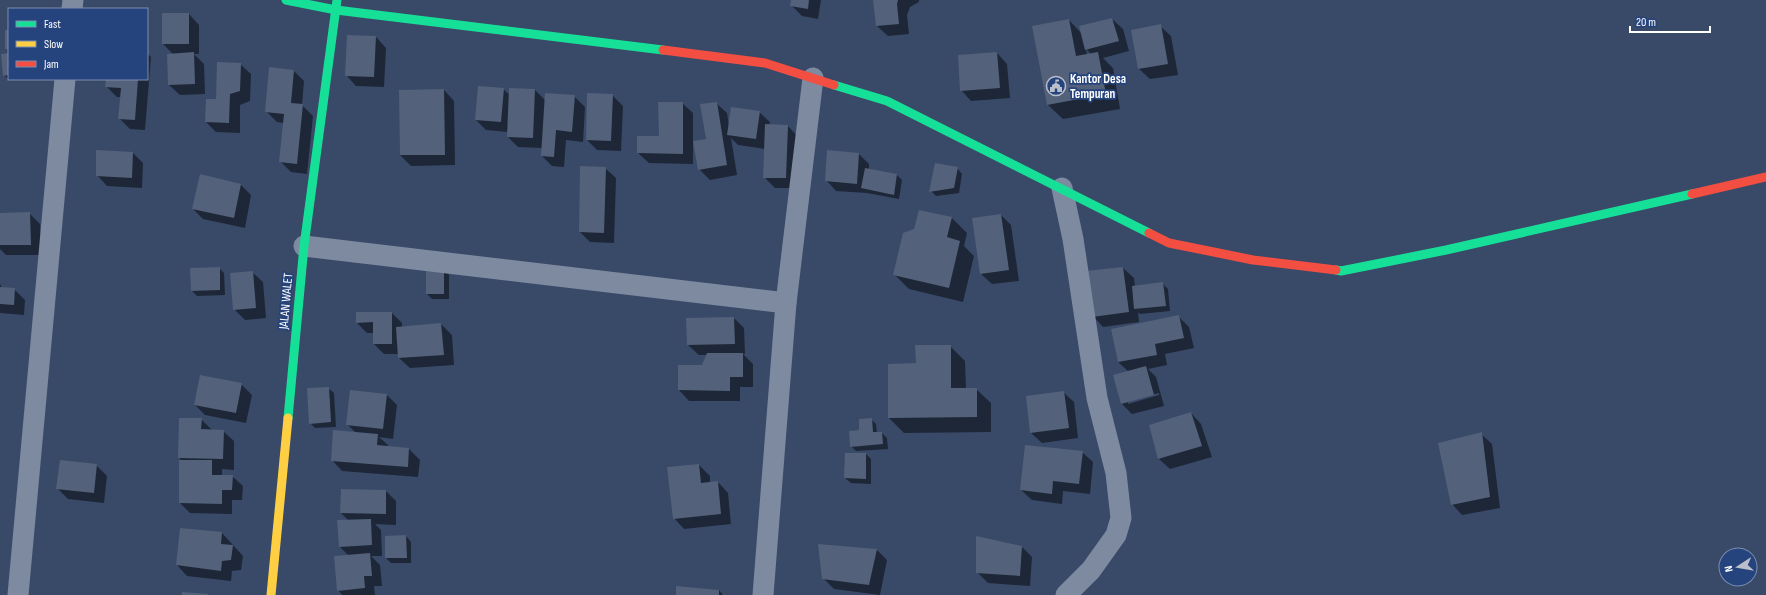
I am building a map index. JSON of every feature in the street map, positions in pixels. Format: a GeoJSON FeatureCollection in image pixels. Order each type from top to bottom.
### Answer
{"type":"FeatureCollection","features":[{"type":"Feature","properties":{"kind":"street"},"geometry":{"type":"LineString","coordinates":[[286,0],[336,10],[765,63],[887,101],[1169,243],[1253,260],[1341,271],[1446,250],[1766,177]]}},
{"type":"Feature","properties":{"kind":"street","name":"JALAN WALET"},"geometry":{"type":"LineString","coordinates":[[272,595],[304,246],[337,0]]}},
{"type":"Feature","properties":{"kind":"street"},"geometry":{"type":"LineString","coordinates":[[763,595],[786,303],[813,78]]}},
{"type":"Feature","properties":{"kind":"street"},"geometry":{"type":"LineString","coordinates":[[18,595],[65,80]]}},
{"type":"Feature","properties":{"kind":"street"},"geometry":{"type":"LineString","coordinates":[[1062,188],[1073,239],[1097,398],[1116,473],[1121,518],[1116,535],[1096,564],[1066,595]]}},
{"type":"Feature","properties":{"kind":"street"},"geometry":{"type":"LineString","coordinates":[[304,246],[786,303]]}},
{"type":"Feature","properties":{"kind":"building"},"geometry":{"type":"Polygon","coordinates":[[[791,0],[809,0],[808,9],[790,6],[791,0]]]}},
{"type":"Feature","properties":{"kind":"building"},"geometry":{"type":"Polygon","coordinates":[[[873,0],[898,0],[899,24],[876,26],[873,0]]]}},
{"type":"Feature","properties":{"kind":"building"},"geometry":{"type":"Polygon","coordinates":[[[162,13],[189,13],[189,44],[162,44],[162,13]]]}},
{"type":"Feature","properties":{"kind":"building"},"geometry":{"type":"Polygon","coordinates":[[[1112,18],[1119,41],[1085,50],[1079,26],[1112,18]]]}},
{"type":"Feature","properties":{"kind":"building"},"geometry":{"type":"Polygon","coordinates":[[[1069,19],[1076,56],[1098,52],[1106,94],[1047,105],[1032,26],[1069,19]]]}},
{"type":"Feature","properties":{"kind":"building"},"geometry":{"type":"Polygon","coordinates":[[[1161,24],[1168,64],[1138,69],[1131,30],[1161,24]]]}},
{"type":"Feature","properties":{"kind":"building"},"geometry":{"type":"Polygon","coordinates":[[[5,30],[8,30],[8,49],[5,49],[5,30]]]}},
{"type":"Feature","properties":{"kind":"building"},"geometry":{"type":"Polygon","coordinates":[[[347,35],[376,36],[374,77],[345,76],[347,35]]]}},
{"type":"Feature","properties":{"kind":"building"},"geometry":{"type":"Polygon","coordinates":[[[194,52],[195,84],[168,85],[167,54],[194,52]]]}},
{"type":"Feature","properties":{"kind":"building"},"geometry":{"type":"Polygon","coordinates":[[[997,52],[1000,88],[960,91],[958,55],[997,52]]]}},
{"type":"Feature","properties":{"kind":"building"},"geometry":{"type":"Polygon","coordinates":[[[8,53],[8,75],[3,76],[1,54],[8,53]]]}},
{"type":"Feature","properties":{"kind":"building"},"geometry":{"type":"Polygon","coordinates":[[[217,62],[241,63],[240,91],[230,94],[229,123],[205,122],[206,99],[216,99],[217,62]]]}},
{"type":"Feature","properties":{"kind":"building"},"geometry":{"type":"Polygon","coordinates":[[[269,67],[294,70],[291,103],[303,104],[297,164],[279,162],[284,114],[265,112],[269,67]]]}},
{"type":"Feature","properties":{"kind":"building"},"geometry":{"type":"Polygon","coordinates":[[[106,80],[138,80],[135,120],[118,119],[121,88],[105,87],[106,80]]]}},
{"type":"Feature","properties":{"kind":"building"},"geometry":{"type":"Polygon","coordinates":[[[478,86],[504,88],[501,122],[475,120],[478,86]]]}},
{"type":"Feature","properties":{"kind":"building"},"geometry":{"type":"Polygon","coordinates":[[[509,88],[535,89],[533,138],[507,137],[509,88]]]}},
{"type":"Feature","properties":{"kind":"building"},"geometry":{"type":"Polygon","coordinates":[[[444,89],[445,155],[400,155],[399,90],[444,89]]]}},
{"type":"Feature","properties":{"kind":"building"},"geometry":{"type":"Polygon","coordinates":[[[545,93],[575,95],[572,132],[556,130],[554,157],[541,156],[545,93]]]}},
{"type":"Feature","properties":{"kind":"building"},"geometry":{"type":"Polygon","coordinates":[[[587,93],[613,94],[611,141],[586,140],[587,93]]]}},
{"type":"Feature","properties":{"kind":"building"},"geometry":{"type":"Polygon","coordinates":[[[658,102],[683,102],[683,154],[637,153],[637,136],[659,136],[658,102]]]}},
{"type":"Feature","properties":{"kind":"building"},"geometry":{"type":"Polygon","coordinates":[[[717,102],[727,165],[698,170],[693,141],[706,139],[700,104],[717,102]]]}},
{"type":"Feature","properties":{"kind":"building"},"geometry":{"type":"Polygon","coordinates":[[[731,107],[760,111],[756,139],[727,135],[731,107]]]}},
{"type":"Feature","properties":{"kind":"building"},"geometry":{"type":"Polygon","coordinates":[[[765,124],[788,125],[786,178],[763,178],[765,124]]]}},
{"type":"Feature","properties":{"kind":"building"},"geometry":{"type":"Polygon","coordinates":[[[96,150],[133,152],[132,178],[96,176],[96,150]]]}},
{"type":"Feature","properties":{"kind":"building"},"geometry":{"type":"Polygon","coordinates":[[[827,150],[859,153],[857,184],[825,181],[827,150]]]}},
{"type":"Feature","properties":{"kind":"building"},"geometry":{"type":"Polygon","coordinates":[[[935,163],[958,167],[954,188],[929,192],[935,163]]]}},
{"type":"Feature","properties":{"kind":"building"},"geometry":{"type":"Polygon","coordinates":[[[580,166],[606,167],[604,233],[579,232],[580,166]]]}},
{"type":"Feature","properties":{"kind":"building"},"geometry":{"type":"Polygon","coordinates":[[[865,168],[897,174],[894,195],[861,188],[865,168]]]}},
{"type":"Feature","properties":{"kind":"building"},"geometry":{"type":"Polygon","coordinates":[[[200,174],[241,184],[234,218],[192,209],[200,174]]]}},
{"type":"Feature","properties":{"kind":"building"},"geometry":{"type":"Polygon","coordinates":[[[919,210],[952,217],[947,237],[960,241],[949,288],[893,275],[903,233],[914,229],[919,210]]]}},
{"type":"Feature","properties":{"kind":"building"},"geometry":{"type":"Polygon","coordinates":[[[30,212],[31,245],[0,245],[0,213],[30,212]]]}},
{"type":"Feature","properties":{"kind":"building"},"geometry":{"type":"Polygon","coordinates":[[[1001,214],[1009,270],[980,274],[972,218],[1001,214]]]}},
{"type":"Feature","properties":{"kind":"building"},"geometry":{"type":"Polygon","coordinates":[[[220,267],[220,290],[191,291],[190,268],[220,267]]]}},
{"type":"Feature","properties":{"kind":"building"},"geometry":{"type":"Polygon","coordinates":[[[1123,267],[1129,312],[1092,317],[1086,271],[1123,267]]]}},
{"type":"Feature","properties":{"kind":"building"},"geometry":{"type":"Polygon","coordinates":[[[426,269],[444,269],[444,294],[426,294],[426,269]]]}},
{"type":"Feature","properties":{"kind":"building"},"geometry":{"type":"Polygon","coordinates":[[[253,271],[256,308],[233,310],[230,273],[253,271]]]}},
{"type":"Feature","properties":{"kind":"building"},"geometry":{"type":"Polygon","coordinates":[[[1163,282],[1166,306],[1134,309],[1132,286],[1163,282]]]}},
{"type":"Feature","properties":{"kind":"building"},"geometry":{"type":"Polygon","coordinates":[[[0,287],[15,288],[14,305],[0,304],[0,287]]]}},
{"type":"Feature","properties":{"kind":"building"},"geometry":{"type":"Polygon","coordinates":[[[356,312],[392,312],[392,344],[373,344],[373,322],[356,323],[356,312]]]}},
{"type":"Feature","properties":{"kind":"building"},"geometry":{"type":"Polygon","coordinates":[[[1179,315],[1184,338],[1155,344],[1157,355],[1118,362],[1111,329],[1179,315]]]}},
{"type":"Feature","properties":{"kind":"building"},"geometry":{"type":"Polygon","coordinates":[[[734,317],[735,344],[687,345],[686,318],[734,317]]]}},
{"type":"Feature","properties":{"kind":"building"},"geometry":{"type":"Polygon","coordinates":[[[441,323],[444,355],[398,358],[396,327],[441,323]]]}},
{"type":"Feature","properties":{"kind":"building"},"geometry":{"type":"Polygon","coordinates":[[[915,345],[951,345],[951,388],[977,388],[977,417],[888,418],[888,364],[916,363],[915,345]]]}},
{"type":"Feature","properties":{"kind":"building"},"geometry":{"type":"Polygon","coordinates":[[[707,353],[743,353],[743,377],[730,377],[730,391],[678,390],[678,365],[702,365],[707,353]]]}},
{"type":"Feature","properties":{"kind":"building"},"geometry":{"type":"Polygon","coordinates":[[[1146,366],[1154,395],[1121,404],[1113,375],[1146,366]]]}},
{"type":"Feature","properties":{"kind":"building"},"geometry":{"type":"Polygon","coordinates":[[[200,375],[242,383],[236,413],[194,405],[200,375]]]}},
{"type":"Feature","properties":{"kind":"building"},"geometry":{"type":"Polygon","coordinates":[[[329,387],[331,422],[309,424],[307,388],[329,387]]]}},
{"type":"Feature","properties":{"kind":"building"},"geometry":{"type":"Polygon","coordinates":[[[350,390],[387,394],[383,429],[346,425],[350,390]]]}},
{"type":"Feature","properties":{"kind":"building"},"geometry":{"type":"Polygon","coordinates":[[[1064,391],[1069,428],[1030,433],[1026,396],[1064,391]]]}},
{"type":"Feature","properties":{"kind":"building"},"geometry":{"type":"Polygon","coordinates":[[[1191,412],[1202,446],[1158,459],[1149,425],[1191,412]]]}},
{"type":"Feature","properties":{"kind":"building"},"geometry":{"type":"Polygon","coordinates":[[[179,418],[202,418],[201,429],[224,430],[223,459],[178,458],[179,418]]]}},
{"type":"Feature","properties":{"kind":"building"},"geometry":{"type":"Polygon","coordinates":[[[872,418],[873,432],[882,432],[883,444],[850,447],[849,431],[859,430],[859,419],[872,418]]]}},
{"type":"Feature","properties":{"kind":"building"},"geometry":{"type":"Polygon","coordinates":[[[333,430],[378,434],[377,445],[409,448],[408,467],[331,461],[333,430]]]}},
{"type":"Feature","properties":{"kind":"building"},"geometry":{"type":"Polygon","coordinates":[[[1482,432],[1490,497],[1451,505],[1438,443],[1482,432]]]}},
{"type":"Feature","properties":{"kind":"building"},"geometry":{"type":"Polygon","coordinates":[[[1025,445],[1083,451],[1079,484],[1053,481],[1052,494],[1020,490],[1025,445]]]}},
{"type":"Feature","properties":{"kind":"building"},"geometry":{"type":"Polygon","coordinates":[[[845,453],[866,453],[866,479],[844,478],[845,453]]]}},
{"type":"Feature","properties":{"kind":"building"},"geometry":{"type":"Polygon","coordinates":[[[60,460],[97,464],[94,493],[56,489],[60,460]]]}},
{"type":"Feature","properties":{"kind":"building"},"geometry":{"type":"Polygon","coordinates":[[[179,460],[212,460],[212,475],[233,475],[232,490],[222,490],[222,504],[179,503],[179,460]]]}},
{"type":"Feature","properties":{"kind":"building"},"geometry":{"type":"Polygon","coordinates":[[[699,464],[701,483],[718,481],[721,514],[673,519],[667,467],[699,464]]]}},
{"type":"Feature","properties":{"kind":"building"},"geometry":{"type":"Polygon","coordinates":[[[341,489],[386,490],[386,514],[340,513],[341,489]]]}},
{"type":"Feature","properties":{"kind":"building"},"geometry":{"type":"Polygon","coordinates":[[[371,519],[372,545],[339,547],[337,520],[371,519]]]}},
{"type":"Feature","properties":{"kind":"building"},"geometry":{"type":"Polygon","coordinates":[[[180,528],[222,532],[221,544],[233,545],[231,560],[222,561],[221,571],[176,565],[180,528]]]}},
{"type":"Feature","properties":{"kind":"building"},"geometry":{"type":"Polygon","coordinates":[[[406,535],[407,558],[385,558],[385,536],[406,535]]]}},
{"type":"Feature","properties":{"kind":"building"},"geometry":{"type":"Polygon","coordinates":[[[976,536],[1022,546],[1020,576],[976,573],[976,536]]]}},
{"type":"Feature","properties":{"kind":"building"},"geometry":{"type":"Polygon","coordinates":[[[818,544],[877,549],[869,585],[822,579],[818,544]]]}},
{"type":"Feature","properties":{"kind":"building"},"geometry":{"type":"Polygon","coordinates":[[[370,553],[372,576],[364,576],[365,588],[337,591],[334,556],[370,553]]]}},
{"type":"Feature","properties":{"kind":"building"},"geometry":{"type":"Polygon","coordinates":[[[676,586],[719,590],[719,595],[676,595],[676,586]]]}},
{"type":"Feature","properties":{"kind":"building"},"geometry":{"type":"Polygon","coordinates":[[[182,592],[208,594],[208,595],[182,595],[182,592]]]}},
{"type":"Feature","properties":{"kind":"traffic: fast"},"geometry":{"type":"LineString","coordinates":[[286,0],[336,10],[663,50]]}},
{"type":"Feature","properties":{"kind":"traffic: fast"},"geometry":{"type":"LineString","coordinates":[[288,418],[304,246],[337,0]]}},
{"type":"Feature","properties":{"kind":"traffic: fast"},"geometry":{"type":"LineString","coordinates":[[834,85],[887,101],[1149,233]]}},
{"type":"Feature","properties":{"kind":"traffic: fast"},"geometry":{"type":"LineString","coordinates":[[1336,270],[1341,271],[1446,250],[1692,194]]}},
{"type":"Feature","properties":{"kind":"traffic: slow"},"geometry":{"type":"LineString","coordinates":[[271,595],[288,418]]}},
{"type":"Feature","properties":{"kind":"traffic: jam"},"geometry":{"type":"LineString","coordinates":[[663,50],[765,63],[834,85]]}},
{"type":"Feature","properties":{"kind":"traffic: jam"},"geometry":{"type":"LineString","coordinates":[[1692,194],[1766,177]]}},
{"type":"Feature","properties":{"kind":"traffic: jam"},"geometry":{"type":"LineString","coordinates":[[1149,233],[1169,243],[1253,260],[1336,270]]}},
{"type":"Feature","properties":{"kind":"place","name":"Kantor Desa Tempuran"},"geometry":{"type":"Point","coordinates":[1056,86]}}]}
